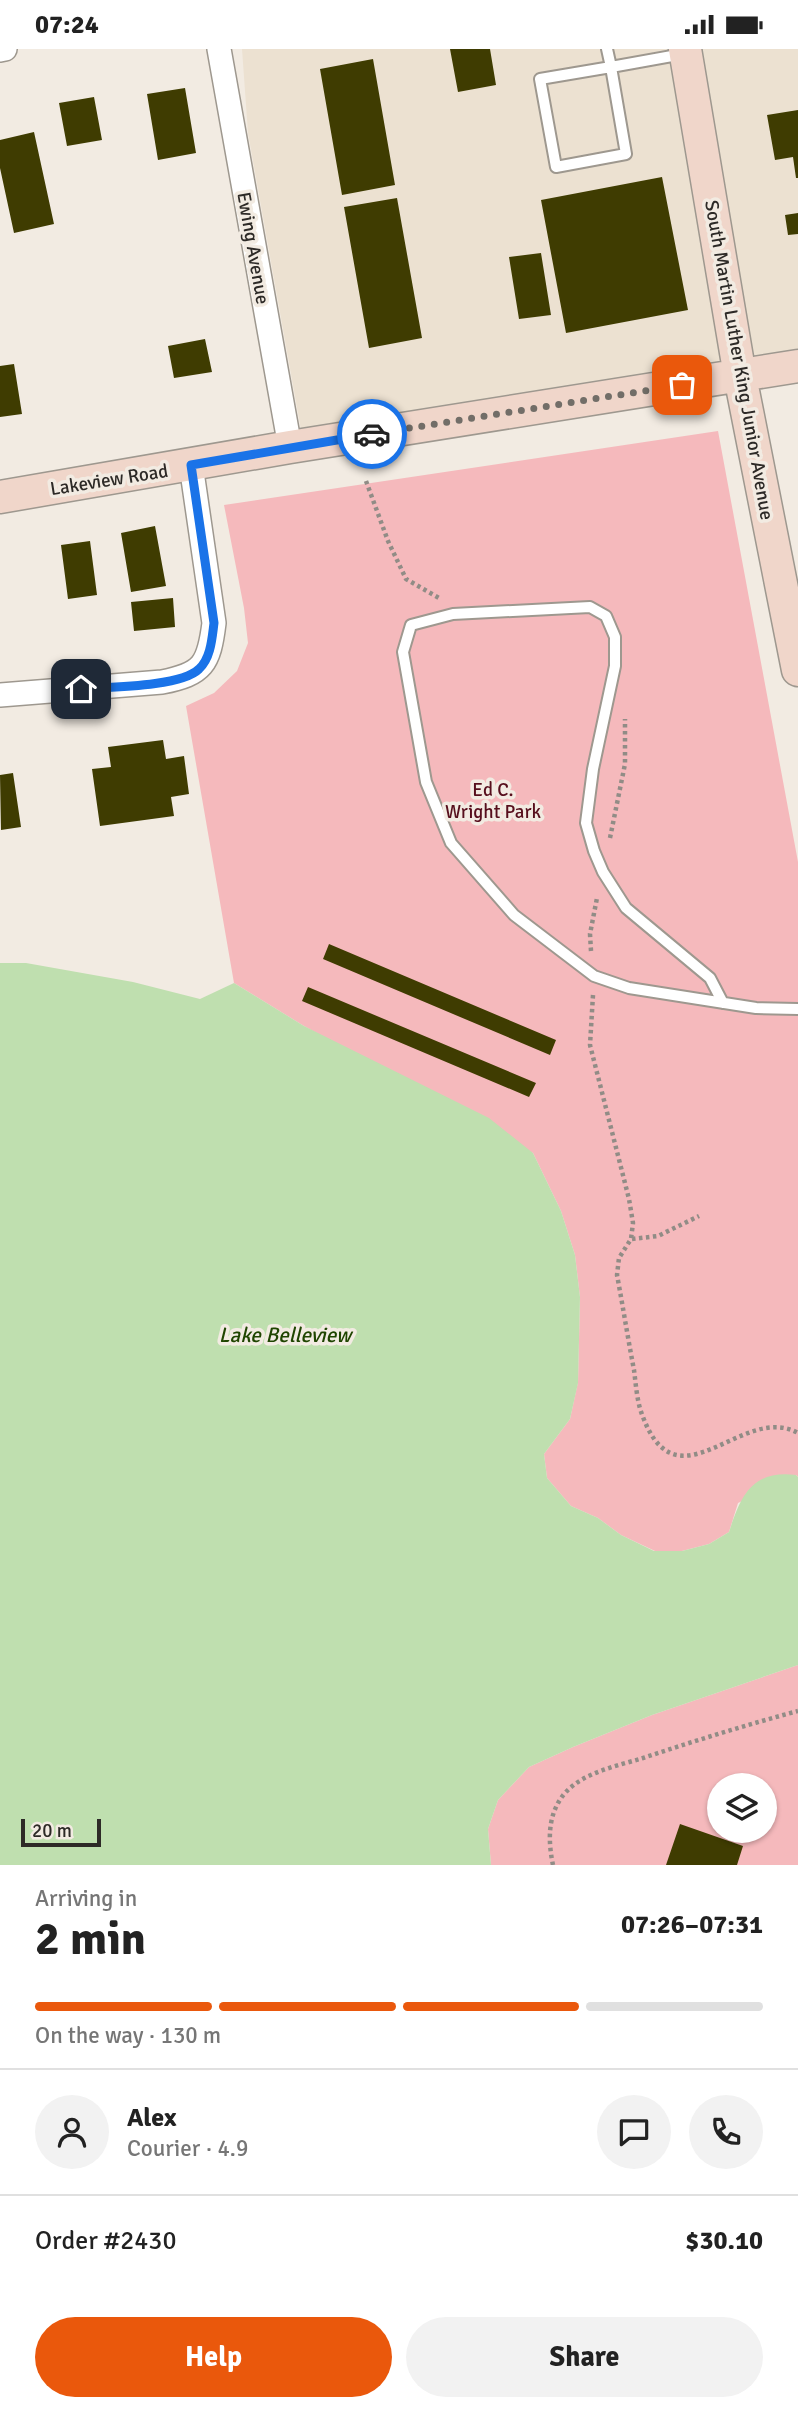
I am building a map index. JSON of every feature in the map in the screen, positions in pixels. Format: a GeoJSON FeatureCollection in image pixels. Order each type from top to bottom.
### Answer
{"type":"FeatureCollection","features":[{"type":"Feature","properties":{"kind":"street","name":"Ewing Avenue"},"geometry":{"type":"LineString","coordinates":[[219,49],[290,447]]}},
{"type":"Feature","properties":{"kind":"street","name":"South Martin Luther King Junior Avenue"},"geometry":{"type":"LineString","coordinates":[[685,51],[740,376],[798,670]]}},
{"type":"Feature","properties":{"kind":"street","name":"Lakeview Road"},"geometry":{"type":"LineString","coordinates":[[0,497],[290,447],[798,366]]}},
{"type":"Feature","properties":{"kind":"street"},"geometry":{"type":"LineString","coordinates":[[0,695],[162,683],[182,678],[200,669],[211,649],[214,623],[191,465]]}},
{"type":"Feature","properties":{"kind":"lane"},"geometry":{"type":"LineString","coordinates":[[607,49],[611,67],[626,154],[556,167],[540,79],[611,67],[685,51]]}},
{"type":"Feature","properties":{"kind":"lane"},"geometry":{"type":"LineString","coordinates":[[723,1003],[710,978],[626,908],[603,872],[594,851],[586,823],[593,769],[615,666],[615,637],[606,615],[590,607],[453,614],[411,625],[403,652],[426,782],[451,843],[514,915],[594,976],[629,988],[723,1003],[756,1008],[798,1009]]}},
{"type":"Feature","properties":{"kind":"path"},"geometry":{"type":"LineString","coordinates":[[631,1239],[658,1236],[699,1216]]}},
{"type":"Feature","properties":{"kind":"path"},"geometry":{"type":"LineString","coordinates":[[553,1865],[548,1842],[552,1818],[565,1794],[589,1776],[721,1732],[798,1711]]}},
{"type":"Feature","properties":{"kind":"shaded area"},"geometry":{"type":"Polygon","coordinates":[[[242,49],[671,49],[723,363],[301,430],[248,133],[242,49]]]}},
{"type":"Feature","properties":{"kind":"shaded area"},"geometry":{"type":"Polygon","coordinates":[[[699,49],[798,49],[798,349],[751,358],[699,49]]]}},
{"type":"Feature","properties":{"kind":"green space","name":"Ed C. Wright Park"},"geometry":{"type":"Polygon","coordinates":[[[718,431],[798,862],[798,1477],[796,1475],[738,1503],[729,1532],[709,1544],[682,1551],[655,1551],[621,1535],[598,1518],[571,1506],[547,1478],[544,1454],[570,1419],[578,1382],[580,1297],[575,1255],[561,1211],[533,1153],[304,1026],[234,983],[186,706],[214,693],[237,671],[248,643],[224,505],[718,431]]]}},
{"type":"Feature","properties":{"kind":"green space"},"geometry":{"type":"Polygon","coordinates":[[[798,1665],[798,1865],[491,1865],[488,1829],[498,1800],[529,1767],[652,1715],[798,1665]]]}},
{"type":"Feature","properties":{"kind":"water","name":"Lake Belleview"},"geometry":{"type":"Polygon","coordinates":[[[0,963],[26,963],[133,982],[200,999],[234,983],[304,1026],[489,1118],[533,1153],[561,1211],[575,1255],[580,1297],[578,1383],[570,1419],[544,1454],[547,1478],[571,1506],[598,1518],[621,1535],[654,1551],[682,1551],[709,1544],[729,1532],[744,1496],[759,1481],[781,1474],[796,1475],[798,1665],[652,1715],[529,1767],[498,1800],[488,1829],[491,1865],[0,1865],[0,963]]]}},
{"type":"Feature","properties":{"kind":"building"},"geometry":{"type":"Polygon","coordinates":[[[450,49],[490,49],[496,85],[458,92],[450,49]]]}},
{"type":"Feature","properties":{"kind":"building"},"geometry":{"type":"Polygon","coordinates":[[[373,59],[395,185],[342,195],[320,69],[373,59]]]}},
{"type":"Feature","properties":{"kind":"building"},"geometry":{"type":"Polygon","coordinates":[[[185,88],[196,153],[158,160],[147,94],[185,88]]]}},
{"type":"Feature","properties":{"kind":"building"},"geometry":{"type":"Polygon","coordinates":[[[94,97],[102,140],[67,146],[59,103],[94,97]]]}},
{"type":"Feature","properties":{"kind":"building"},"geometry":{"type":"Polygon","coordinates":[[[798,110],[796,178],[793,157],[775,160],[767,115],[798,110]]]}},
{"type":"Feature","properties":{"kind":"building"},"geometry":{"type":"Polygon","coordinates":[[[34,132],[54,224],[14,233],[0,168],[0,140],[34,132]]]}},
{"type":"Feature","properties":{"kind":"building"},"geometry":{"type":"Polygon","coordinates":[[[662,177],[688,310],[566,333],[541,200],[662,177]]]}},
{"type":"Feature","properties":{"kind":"building"},"geometry":{"type":"Polygon","coordinates":[[[397,198],[422,338],[369,348],[344,207],[397,198]]]}},
{"type":"Feature","properties":{"kind":"building"},"geometry":{"type":"Polygon","coordinates":[[[798,213],[798,234],[788,235],[785,215],[798,213]]]}},
{"type":"Feature","properties":{"kind":"building"},"geometry":{"type":"Polygon","coordinates":[[[541,253],[551,315],[519,319],[509,257],[541,253]]]}},
{"type":"Feature","properties":{"kind":"building"},"geometry":{"type":"Polygon","coordinates":[[[205,339],[212,372],[174,378],[168,346],[205,339]]]}},
{"type":"Feature","properties":{"kind":"building"},"geometry":{"type":"Polygon","coordinates":[[[14,364],[22,414],[0,417],[0,366],[14,364]]]}},
{"type":"Feature","properties":{"kind":"building"},"geometry":{"type":"Polygon","coordinates":[[[155,526],[166,586],[131,592],[121,533],[155,526]]]}},
{"type":"Feature","properties":{"kind":"building"},"geometry":{"type":"Polygon","coordinates":[[[90,541],[97,595],[68,599],[61,545],[90,541]]]}},
{"type":"Feature","properties":{"kind":"building"},"geometry":{"type":"Polygon","coordinates":[[[173,598],[175,627],[134,631],[131,602],[173,598]]]}},
{"type":"Feature","properties":{"kind":"building"},"geometry":{"type":"Polygon","coordinates":[[[163,740],[166,759],[184,756],[189,794],[171,797],[174,816],[100,826],[92,769],[111,767],[108,747],[163,740]]]}},
{"type":"Feature","properties":{"kind":"building"},"geometry":{"type":"Polygon","coordinates":[[[13,773],[21,827],[1,830],[0,775],[13,773]]]}},
{"type":"Feature","properties":{"kind":"building"},"geometry":{"type":"Polygon","coordinates":[[[329,944],[556,1040],[550,1055],[323,959],[329,944]]]}},
{"type":"Feature","properties":{"kind":"building"},"geometry":{"type":"Polygon","coordinates":[[[308,987],[536,1083],[529,1097],[302,1001],[308,987]]]}},
{"type":"Feature","properties":{"kind":"building"},"geometry":{"type":"Polygon","coordinates":[[[680,1824],[707,1833],[707,1843],[734,1843],[743,1846],[737,1865],[666,1865],[680,1824]]]}},
{"type":"Feature","properties":{"kind":"way so far"},"geometry":{"type":"LineString","coordinates":[[372,434],[682,385]]}},
{"type":"Feature","properties":{"kind":"route"},"geometry":{"type":"LineString","coordinates":[[81,689],[162,683],[182,678],[200,669],[211,649],[214,623],[191,465],[372,434]]}}]}
